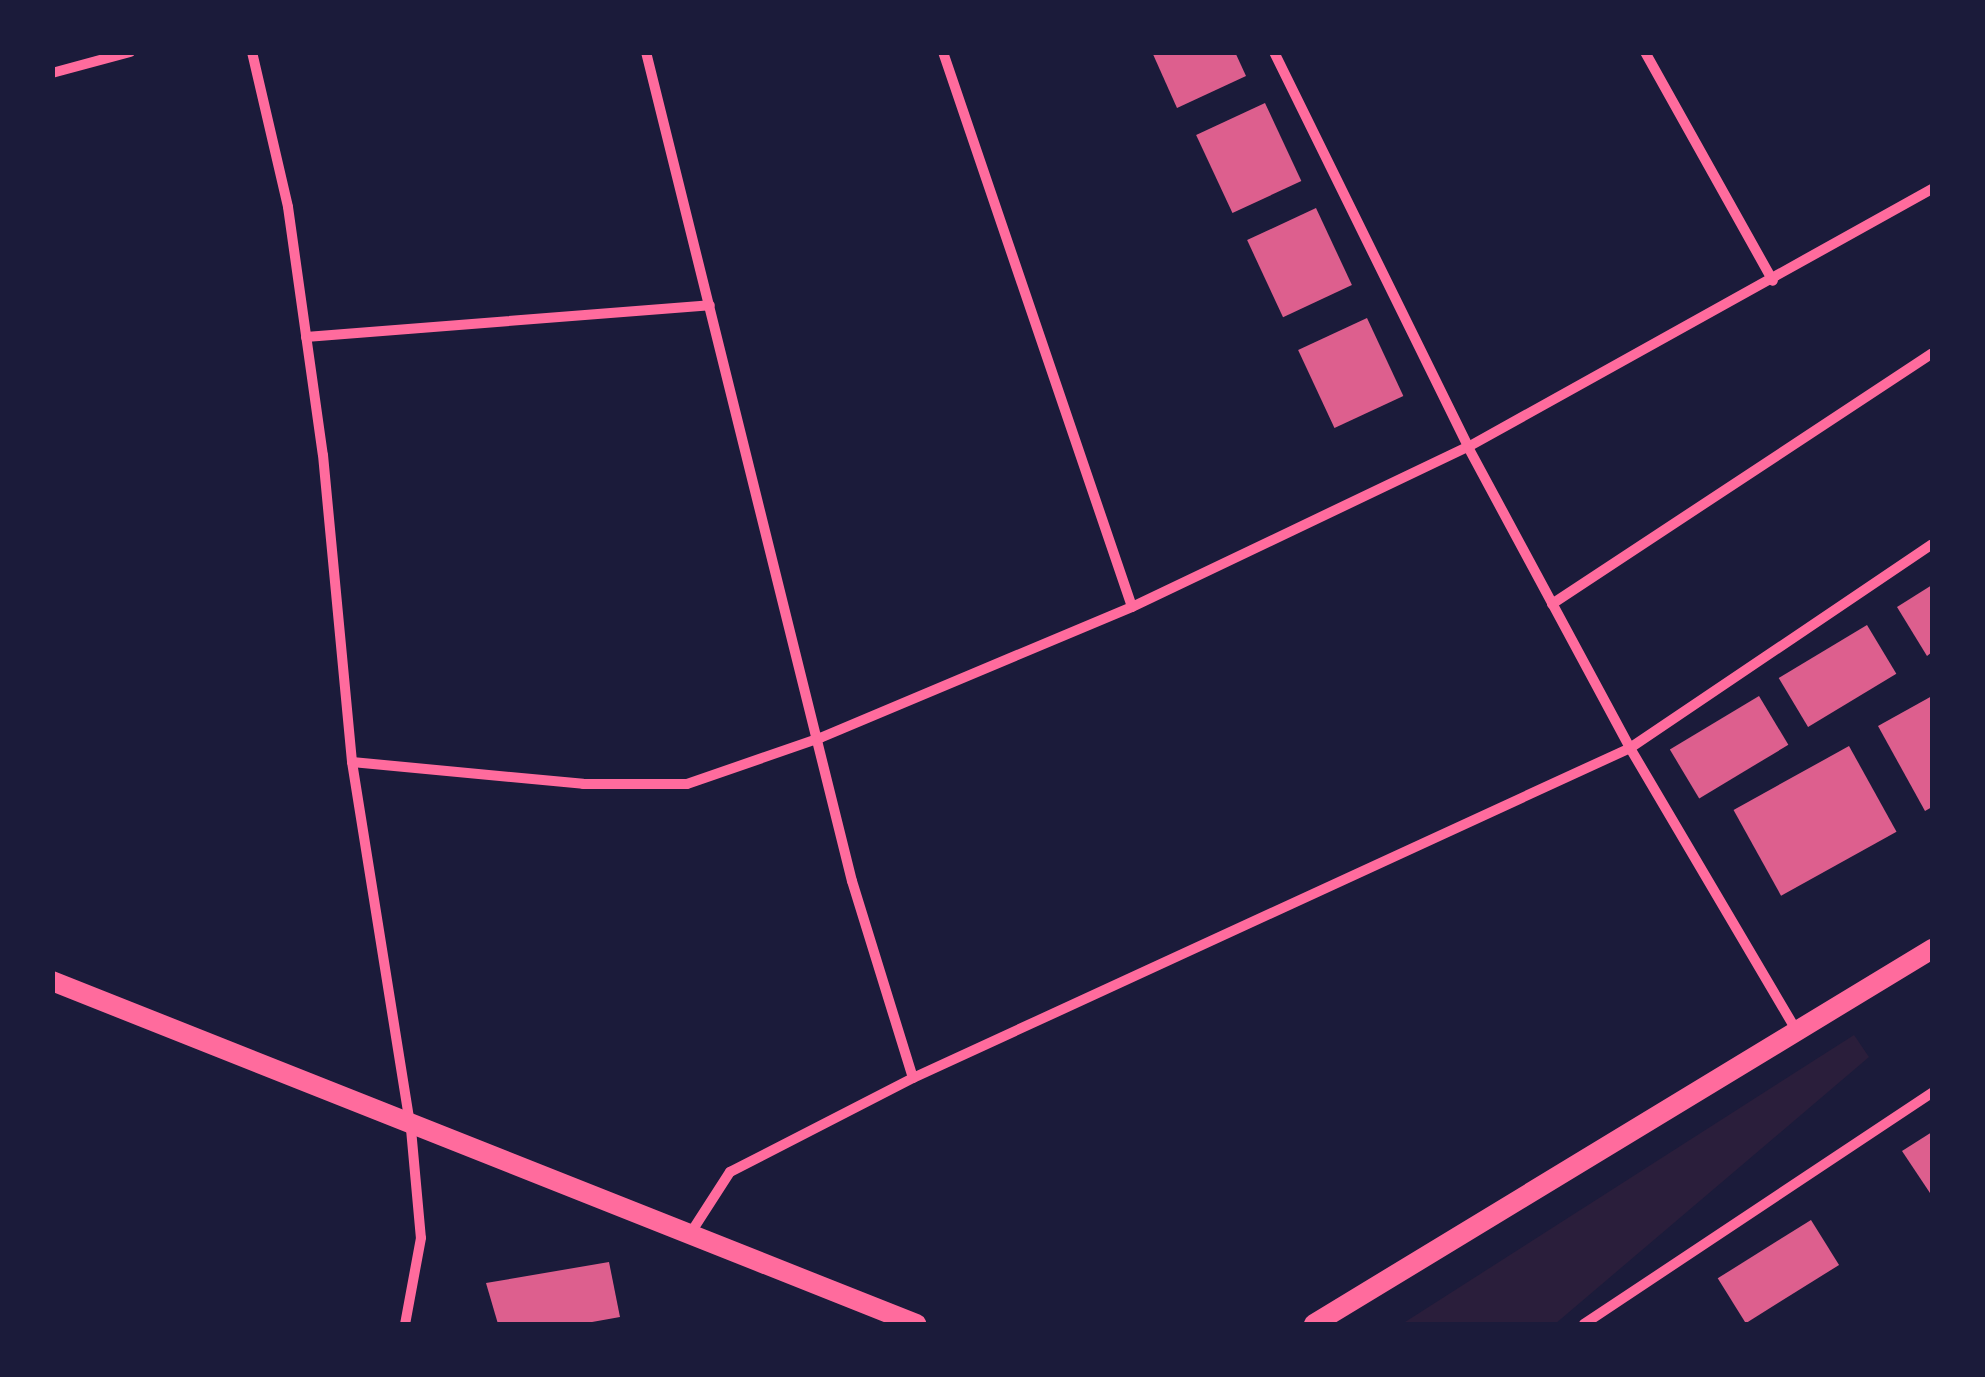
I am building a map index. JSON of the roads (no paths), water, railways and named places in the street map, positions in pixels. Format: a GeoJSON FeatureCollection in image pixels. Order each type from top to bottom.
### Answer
{"type":"FeatureCollection","features":[{"type":"Feature","properties":{"kind":"main road"},"geometry":{"type":"LineString","coordinates":[[1314,1324],[1932,948]]}},
{"type":"Feature","properties":{"kind":"main road"},"geometry":{"type":"LineString","coordinates":[[52,981],[411,1129],[916,1324]]}},
{"type":"Feature","properties":{"kind":"street"},"geometry":{"type":"LineString","coordinates":[[52,73],[130,52]]}},
{"type":"Feature","properties":{"kind":"street"},"geometry":{"type":"LineString","coordinates":[[252,52],[288,207],[352,762],[411,1129],[420,1238],[405,1324]]}},
{"type":"Feature","properties":{"kind":"street"},"geometry":{"type":"LineString","coordinates":[[646,52],[820,738],[852,881],[912,1078]]}},
{"type":"Feature","properties":{"kind":"street"},"geometry":{"type":"LineString","coordinates":[[943,52],[1132,606]]}},
{"type":"Feature","properties":{"kind":"street"},"geometry":{"type":"LineString","coordinates":[[1274,52],[1468,447],[1630,748],[1798,1033]]}},
{"type":"Feature","properties":{"kind":"street"},"geometry":{"type":"LineString","coordinates":[[1645,52],[1772,281]]}},
{"type":"Feature","properties":{"kind":"street"},"geometry":{"type":"LineString","coordinates":[[352,762],[583,784],[687,784],[820,738],[1132,606],[1468,447],[1932,189]]}},
{"type":"Feature","properties":{"kind":"street"},"geometry":{"type":"LineString","coordinates":[[306,337],[710,305]]}},
{"type":"Feature","properties":{"kind":"street"},"geometry":{"type":"LineString","coordinates":[[1552,604],[1932,353]]}},
{"type":"Feature","properties":{"kind":"street"},"geometry":{"type":"LineString","coordinates":[[690,1235],[730,1172],[912,1078],[1630,748],[1932,544]]}},
{"type":"Feature","properties":{"kind":"street"},"geometry":{"type":"LineString","coordinates":[[1584,1324],[1932,1093]]}}]}
